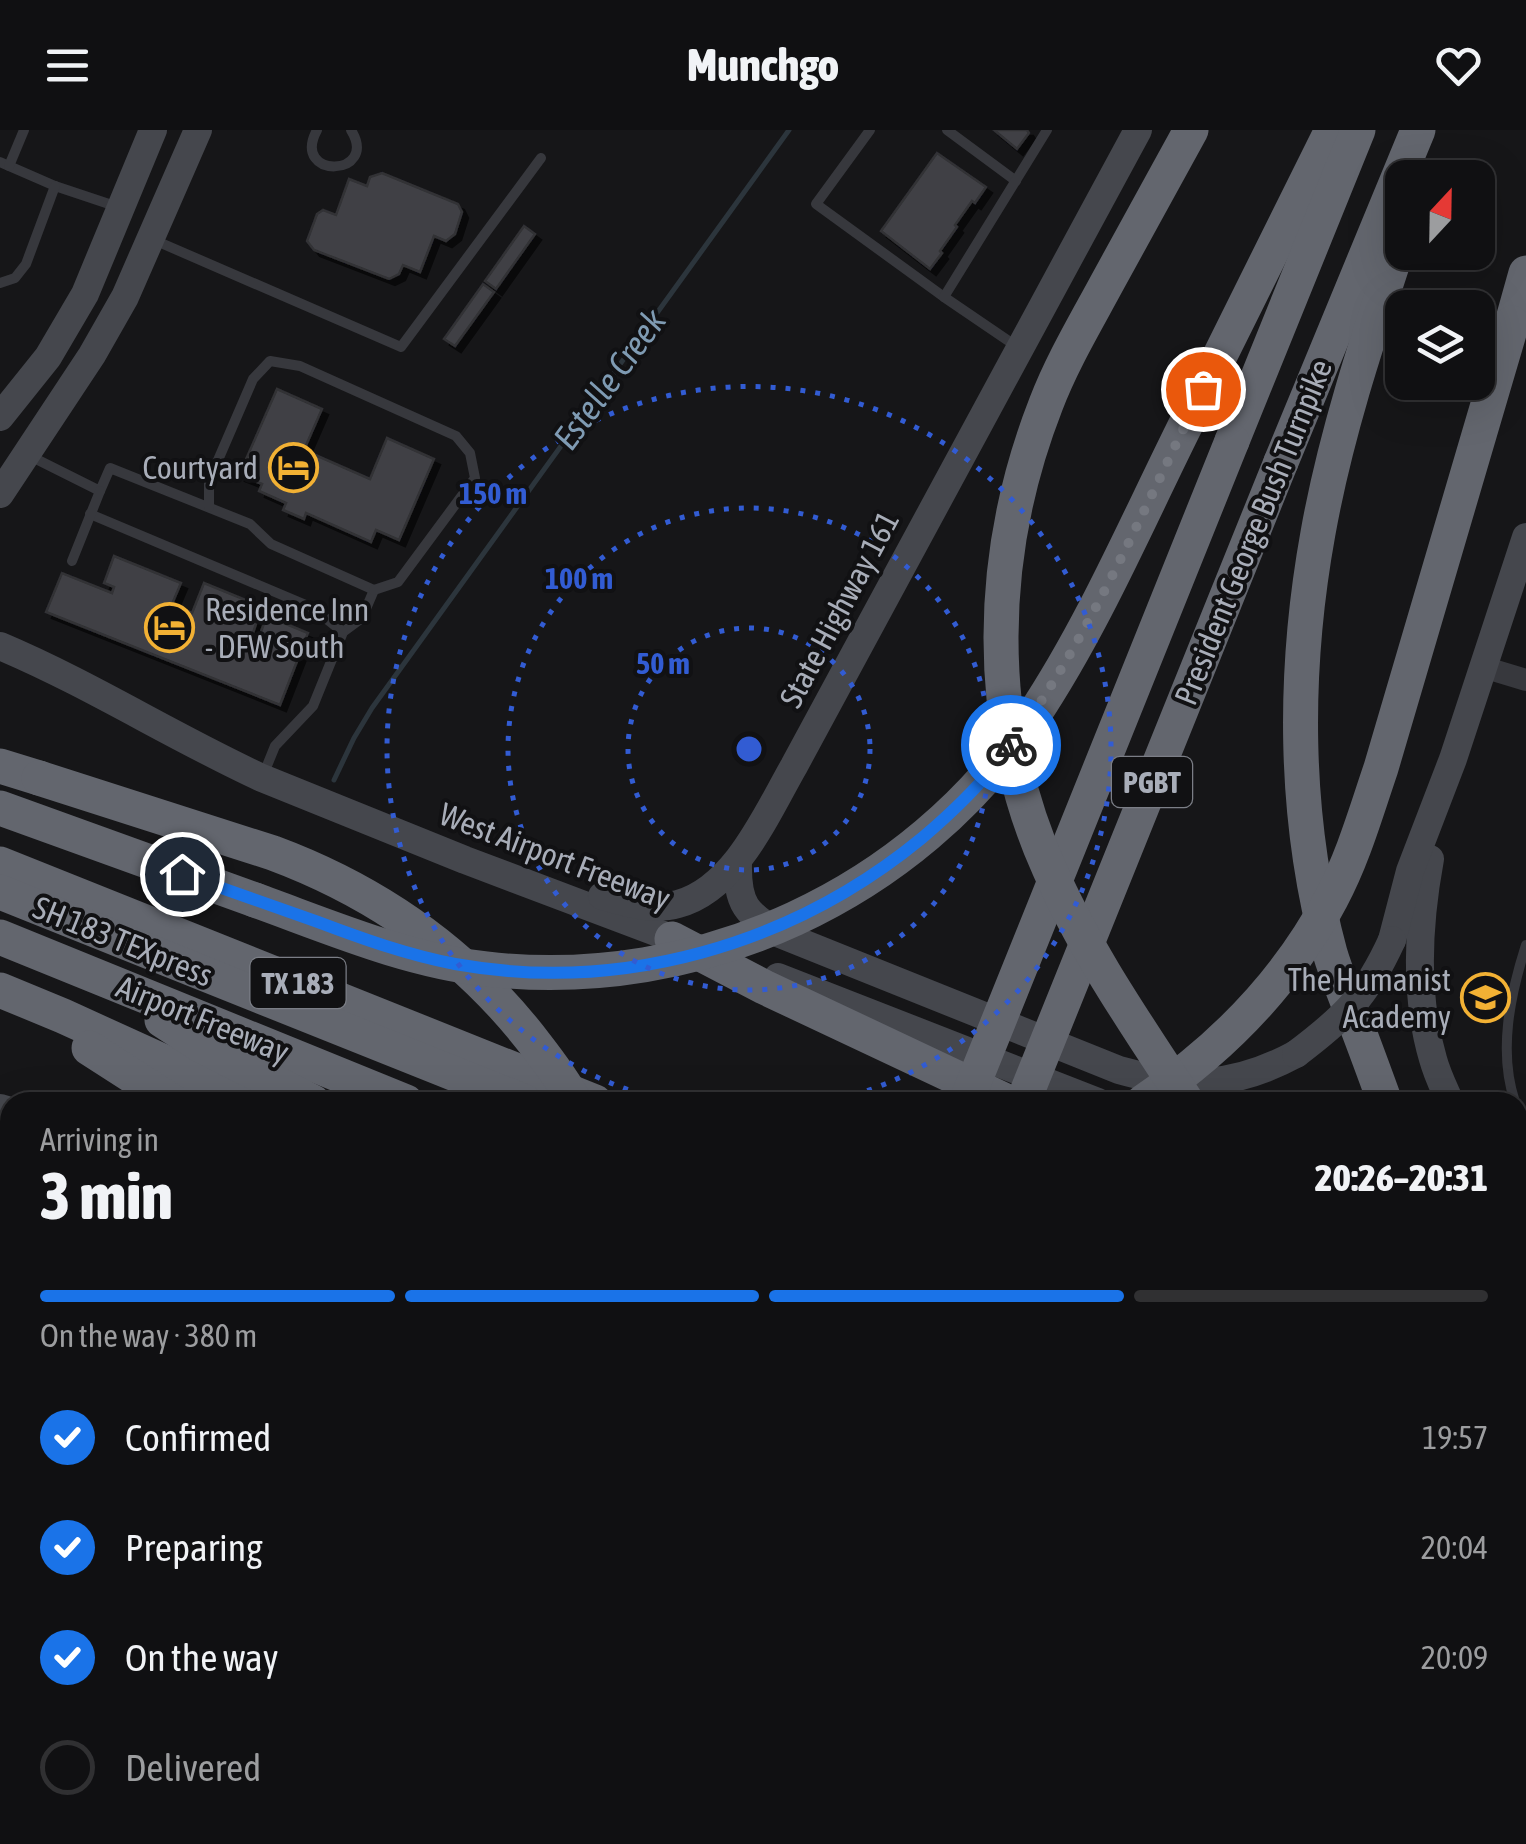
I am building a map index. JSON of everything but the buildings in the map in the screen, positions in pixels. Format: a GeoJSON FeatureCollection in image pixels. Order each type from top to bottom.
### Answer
{"type":"FeatureCollection","features":[{"type":"Feature","properties":{"kind":"highway"},"geometry":{"type":"LineString","coordinates":[[1181,1092],[1078,929],[1047,866],[1009,736],[1000,642],[1001,595],[1013,513],[1046,402],[1191,130]]}},
{"type":"Feature","properties":{"kind":"highway"},"geometry":{"type":"LineString","coordinates":[[0,808],[419,956],[486,969],[544,973],[614,971],[672,961],[741,942],[796,918],[901,855],[969,795],[1032,717],[1072,649],[1332,130]]}},
{"type":"Feature","properties":{"kind":"highway","name":"President George Bush Turnpike"},"geometry":{"type":"LineString","coordinates":[[970,1092],[1358,130]]}},
{"type":"Feature","properties":{"kind":"highway","name":"President George Bush Turnpike"},"geometry":{"type":"LineString","coordinates":[[1027,1092],[1418,130]]}},
{"type":"Feature","properties":{"kind":"highway"},"geometry":{"type":"LineString","coordinates":[[1425,160],[1433,130]]}},
{"type":"Feature","properties":{"kind":"highway"},"geometry":{"type":"LineString","coordinates":[[1381,1092],[1330,954],[1312,865],[1301,775],[1302,688],[1306,606],[1318,530],[1336,449],[1391,270]]}},
{"type":"Feature","properties":{"kind":"highway"},"geometry":{"type":"LineString","coordinates":[[1158,1092],[1214,1048],[1247,1015],[1277,981],[1331,899],[1381,768],[1526,273]]}},
{"type":"Feature","properties":{"kind":"highway"},"geometry":{"type":"LineString","coordinates":[[0,766],[274,852],[310,866],[394,912],[479,979],[526,1032],[568,1092]]}},
{"type":"Feature","properties":{"kind":"highway","name":"TX 183"},"geometry":{"type":"LineString","coordinates":[[0,864],[570,1092]]}},
{"type":"Feature","properties":{"kind":"highway","name":"SH 183 TEXpress"},"geometry":{"type":"LineString","coordinates":[[0,892],[500,1092]]}},
{"type":"Feature","properties":{"kind":"highway","name":"SH 183 TEXpress"},"geometry":{"type":"LineString","coordinates":[[0,908],[451,1092]]}},
{"type":"Feature","properties":{"kind":"highway","name":"Airport Freeway"},"geometry":{"type":"LineString","coordinates":[[0,936],[381,1092]]}},
{"type":"Feature","properties":{"kind":"highway"},"geometry":{"type":"LineString","coordinates":[[672,938],[764,987],[987,1092]]}},
{"type":"Feature","properties":{"kind":"highway"},"geometry":{"type":"LineString","coordinates":[[85,971],[202,1046],[293,1092]]}},
{"type":"Feature","properties":{"kind":"highway"},"geometry":{"type":"LineString","coordinates":[[0,990],[158,1092]]}},
{"type":"Feature","properties":{"kind":"highway"},"geometry":{"type":"LineString","coordinates":[[0,990],[230,1092]]}},
{"type":"Feature","properties":{"kind":"main road"},"geometry":{"type":"LineString","coordinates":[[0,416],[48,357],[84,294],[153,130]]}},
{"type":"Feature","properties":{"kind":"main road"},"geometry":{"type":"LineString","coordinates":[[0,494],[92,355],[125,297],[198,130]]}},
{"type":"Feature","properties":{"kind":"main road","name":"State Highway 161"},"geometry":{"type":"LineString","coordinates":[[466,860],[626,902],[662,907],[693,898],[738,863],[1138,130]]}},
{"type":"Feature","properties":{"kind":"main road"},"geometry":{"type":"LineString","coordinates":[[50,419],[129,228],[121,208]]}},
{"type":"Feature","properties":{"kind":"main road"},"geometry":{"type":"LineString","coordinates":[[738,863],[745,909],[780,934],[1119,1070],[1188,1083],[1267,1070],[1296,1054],[1351,1008],[1369,987],[1392,940],[1410,871],[1453,758],[1526,537]]}},
{"type":"Feature","properties":{"kind":"main road","name":"West Airport Freeway"},"geometry":{"type":"LineString","coordinates":[[4,647],[262,778],[1072,1092]]}},
{"type":"Feature","properties":{"kind":"main road"},"geometry":{"type":"LineString","coordinates":[[1446,1092],[1433,1059],[1425,1020],[1420,971],[1421,908],[1453,758]]}},
{"type":"Feature","properties":{"kind":"street"},"geometry":{"type":"LineString","coordinates":[[1483,667],[1526,680]]}},
{"type":"Feature","properties":{"kind":"lane"},"geometry":{"type":"LineString","coordinates":[[24,130],[4,164],[121,208]]}},
{"type":"Feature","properties":{"kind":"lane"},"geometry":{"type":"LineString","coordinates":[[317,130],[312,145],[316,159],[339,167],[355,155],[357,140],[351,130]]}},
{"type":"Feature","properties":{"kind":"lane"},"geometry":{"type":"LineString","coordinates":[[870,130],[816,204],[1020,348]]}},
{"type":"Feature","properties":{"kind":"lane"},"geometry":{"type":"LineString","coordinates":[[947,130],[1016,181]]}},
{"type":"Feature","properties":{"kind":"lane"},"geometry":{"type":"LineString","coordinates":[[944,297],[1047,130]]}},
{"type":"Feature","properties":{"kind":"lane"},"geometry":{"type":"LineString","coordinates":[[151,239],[401,346],[541,158]]}},
{"type":"Feature","properties":{"kind":"lane"},"geometry":{"type":"LineString","coordinates":[[0,283],[15,278],[26,264],[55,186]]}},
{"type":"Feature","properties":{"kind":"lane"},"geometry":{"type":"LineString","coordinates":[[72,561],[110,468],[208,508],[250,524],[271,544],[374,590],[398,582],[475,478],[470,454],[456,436],[300,366],[270,361],[253,379],[209,481],[208,508]]}},
{"type":"Feature","properties":{"kind":"lane"},"geometry":{"type":"LineString","coordinates":[[26,454],[100,491]]}},
{"type":"Feature","properties":{"kind":"lane"},"geometry":{"type":"LineString","coordinates":[[90,514],[312,608],[344,632]]}},
{"type":"Feature","properties":{"kind":"lane"},"geometry":{"type":"LineString","coordinates":[[262,778],[274,746],[312,706],[344,632],[362,618],[374,590]]}},
{"type":"Feature","properties":{"kind":"lane"},"geometry":{"type":"LineString","coordinates":[[1513,1092],[1507,1055],[1510,1007],[1526,945]]}},
{"type":"Feature","properties":{"kind":"waterway","name":"Estelle Creek"},"geometry":{"type":"LineString","coordinates":[[334,780],[372,708],[789,130]]}},
{"type":"Feature","properties":{"kind":"way so far"},"geometry":{"type":"LineString","coordinates":[[1011,745],[1072,649],[1203,389]]}},
{"type":"Feature","properties":{"kind":"place","name":"Courtyard"},"geometry":{"type":"Point","coordinates":[293,467]}},
{"type":"Feature","properties":{"kind":"place","name":"Residence Inn - DFW South"},"geometry":{"type":"Point","coordinates":[170,627]}},
{"type":"Feature","properties":{"kind":"place","name":"The Humanist Academy"},"geometry":{"type":"Point","coordinates":[1486,997]}},
{"type":"Feature","properties":{"kind":"route"},"geometry":{"type":"LineString","coordinates":[[182,874],[354,936],[454,964],[544,973],[614,971],[672,961],[741,942],[834,899],[901,855],[937,825],[969,795],[1011,745]]}}]}
